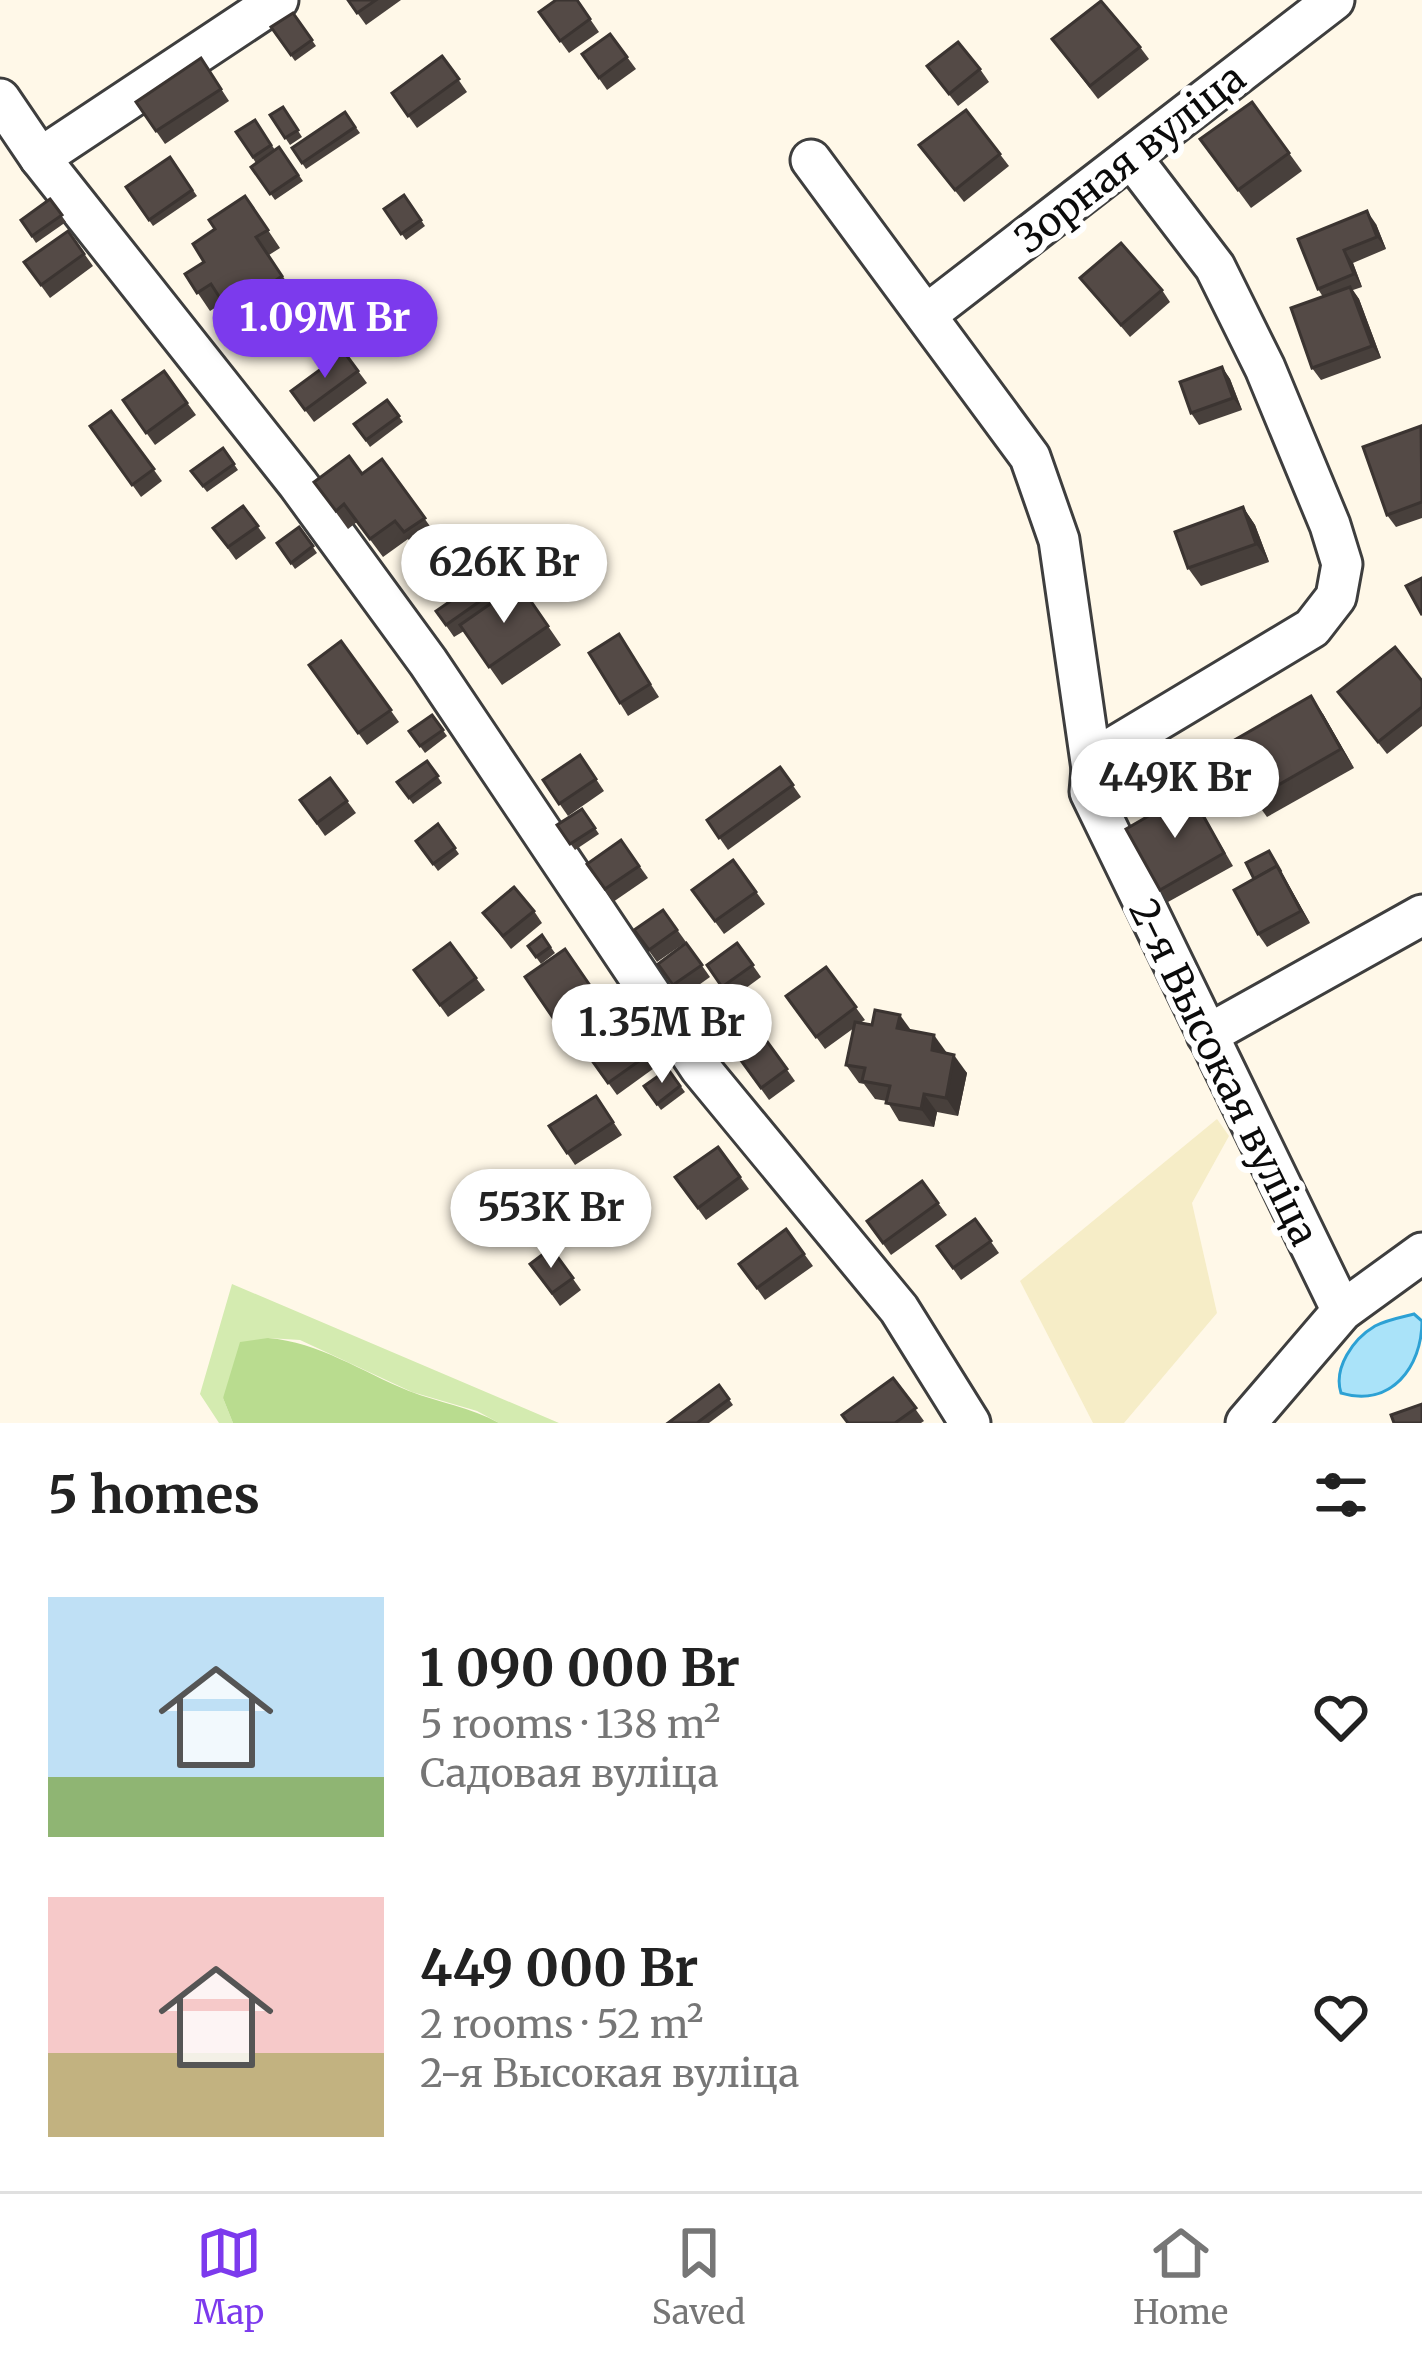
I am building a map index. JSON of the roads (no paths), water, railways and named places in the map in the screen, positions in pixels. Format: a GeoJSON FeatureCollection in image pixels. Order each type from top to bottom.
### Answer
{"type":"FeatureCollection","features":[{"type":"Feature","properties":{"kind":"street"},"geometry":{"type":"LineString","coordinates":[[40,158],[278,0]]}},
{"type":"Feature","properties":{"kind":"street","name":"Зорная вуліца"},"geometry":{"type":"LineString","coordinates":[[926,315],[1334,0]]}},
{"type":"Feature","properties":{"kind":"street"},"geometry":{"type":"LineString","coordinates":[[0,99],[40,158],[298,484],[428,662],[700,1069],[899,1309],[970,1423]]}},
{"type":"Feature","properties":{"kind":"street"},"geometry":{"type":"LineString","coordinates":[[1092,769],[1107,751],[1312,628],[1336,597],[1342,564],[1247,328],[1215,267],[1131,157]]}},
{"type":"Feature","properties":{"kind":"street","name":"2-я Высокая вуліца"},"geometry":{"type":"LineString","coordinates":[[811,160],[1030,457],[1059,540],[1092,769],[1090,792],[1099,818],[1342,1310]]}},
{"type":"Feature","properties":{"kind":"street"},"geometry":{"type":"LineString","coordinates":[[1207,1035],[1422,915]]}},
{"type":"Feature","properties":{"kind":"street"},"geometry":{"type":"LineString","coordinates":[[1246,1423],[1342,1310],[1422,1253]]}},
{"type":"Feature","properties":{"kind":"water"},"geometry":{"type":"Polygon","coordinates":[[[1414,1314],[1422,1321],[1421,1338],[1400,1380],[1375,1395],[1341,1393],[1342,1364],[1359,1338],[1379,1324],[1414,1314]]]}}]}
